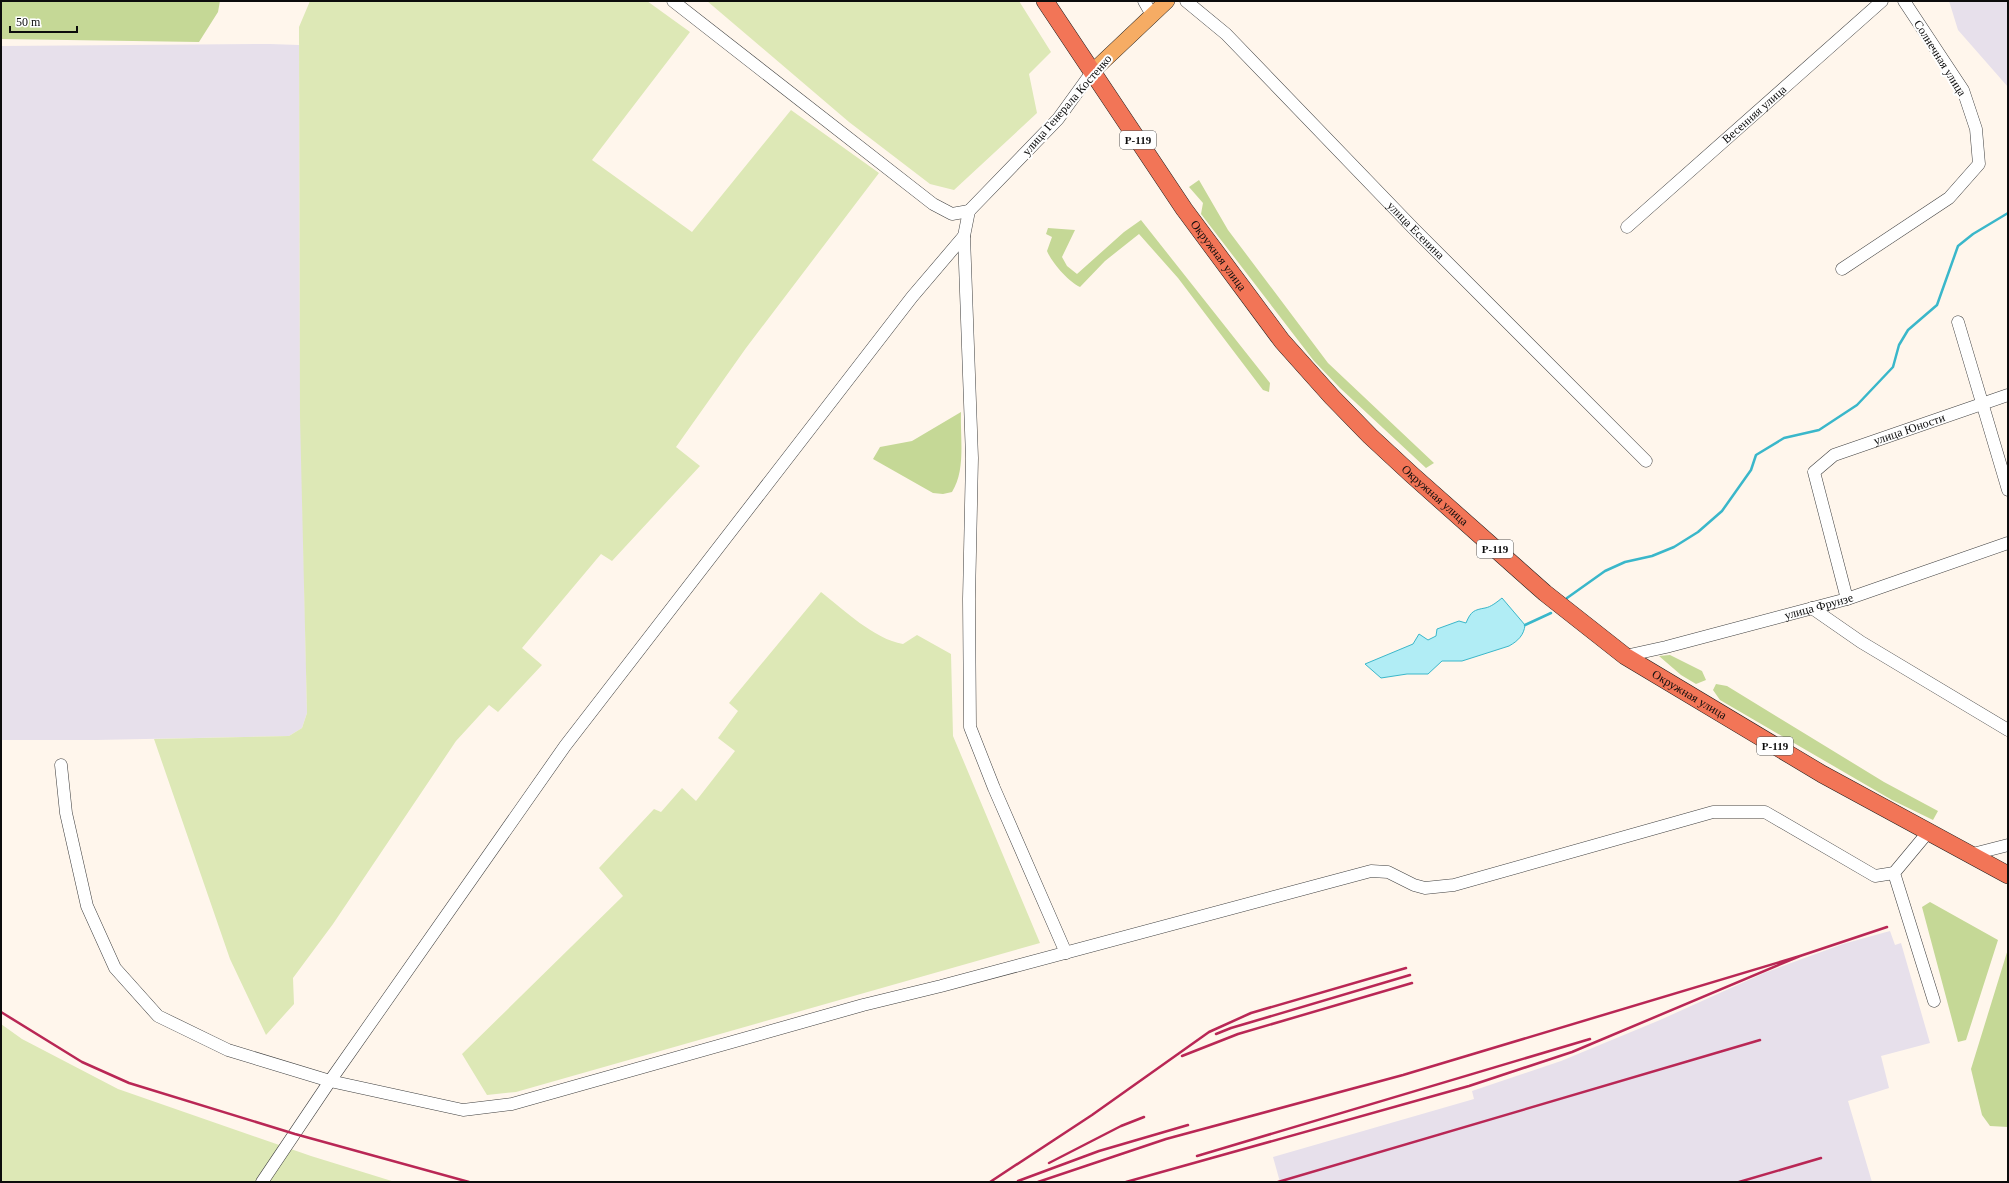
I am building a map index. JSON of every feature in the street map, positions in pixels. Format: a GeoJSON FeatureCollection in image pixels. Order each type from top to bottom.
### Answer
{"type":"FeatureCollection","features":[{"type":"Feature","properties":{"kind":"highway","name":"Р-119"},"geometry":{"type":"LineString","coordinates":[[1046,1],[1092,72]]}},
{"type":"Feature","properties":{"kind":"highway","name":"Окружная улица"},"geometry":{"type":"LineString","coordinates":[[1092,72],[1184,209],[1282,341],[1332,397],[1399,463],[1545,593],[1625,656],[1822,774],[2008,875]]}},
{"type":"Feature","properties":{"kind":"main road","name":"улица Генерала Костенко"},"geometry":{"type":"LineString","coordinates":[[1092,72],[1167,1]]}},
{"type":"Feature","properties":{"kind":"street"},"geometry":{"type":"LineString","coordinates":[[673,1],[933,204],[952,214],[969,211],[964,236],[972,458],[969,599],[970,726],[994,788],[1066,953]]}},
{"type":"Feature","properties":{"kind":"street"},"geometry":{"type":"LineString","coordinates":[[1144,1],[1152,15]]}},
{"type":"Feature","properties":{"kind":"street","name":"улица Есенина"},"geometry":{"type":"LineString","coordinates":[[1186,1],[1226,34],[1414,229],[1646,461]]}},
{"type":"Feature","properties":{"kind":"street","name":"Весенняя улица"},"geometry":{"type":"LineString","coordinates":[[1627,227],[1882,1]]}},
{"type":"Feature","properties":{"kind":"street","name":"Солнечная улица"},"geometry":{"type":"LineString","coordinates":[[1842,269],[1949,198],[1979,164],[1976,129],[1963,90],[1904,1]]}},
{"type":"Feature","properties":{"kind":"street","name":"улица Генерала Костенко"},"geometry":{"type":"LineString","coordinates":[[969,211],[1058,119],[1092,72]]}},
{"type":"Feature","properties":{"kind":"street"},"geometry":{"type":"LineString","coordinates":[[262,1182],[330,1081],[565,746],[912,297],[964,236]]}},
{"type":"Feature","properties":{"kind":"street"},"geometry":{"type":"LineString","coordinates":[[1958,322],[2008,490]]}},
{"type":"Feature","properties":{"kind":"street","name":"улица Юности"},"geometry":{"type":"LineString","coordinates":[[1847,599],[1814,472],[1834,455],[2008,395]]}},
{"type":"Feature","properties":{"kind":"street","name":"улица Фрунзе"},"geometry":{"type":"LineString","coordinates":[[1625,656],[1666,647],[1847,599],[2008,543]]}},
{"type":"Feature","properties":{"kind":"street"},"geometry":{"type":"LineString","coordinates":[[1812,608],[1861,642],[2008,730]]}},
{"type":"Feature","properties":{"kind":"street"},"geometry":{"type":"LineString","coordinates":[[62,765],[66,813],[87,906],[115,968],[158,1016],[228,1050],[330,1081],[463,1110],[512,1104],[863,1005],[1066,953],[1371,871],[1388,872],[1414,885],[1425,888],[1454,885],[1713,812],[1765,812],[1875,876],[1894,873],[1929,831]]}},
{"type":"Feature","properties":{"kind":"street"},"geometry":{"type":"LineString","coordinates":[[1969,855],[2008,845]]}},
{"type":"Feature","properties":{"kind":"street"},"geometry":{"type":"LineString","coordinates":[[1894,873],[1934,1001]]}},
{"type":"Feature","properties":{"kind":"shaded area"},"geometry":{"type":"Polygon","coordinates":[[[1949,1],[2008,1],[2008,87],[1958,30],[1949,1]]]}},
{"type":"Feature","properties":{"kind":"shaded area"},"geometry":{"type":"Polygon","coordinates":[[[299,45],[300,376],[307,713],[302,728],[289,736],[96,740],[1,740],[1,46],[299,45]]]}},
{"type":"Feature","properties":{"kind":"shaded area"},"geometry":{"type":"Polygon","coordinates":[[[1890,931],[1895,945],[1901,943],[1930,1043],[1881,1056],[1889,1088],[1848,1101],[1872,1182],[1280,1182],[1273,1157],[1474,1099],[1472,1091],[1561,1061],[1660,1020],[1764,973],[1843,944],[1890,931]]]}},
{"type":"Feature","properties":{"kind":"green space"},"geometry":{"type":"Polygon","coordinates":[[[1,1],[220,1],[218,12],[199,42],[1,39],[1,1]]]}},
{"type":"Feature","properties":{"kind":"green space"},"geometry":{"type":"Polygon","coordinates":[[[310,1],[647,1],[690,32],[592,160],[692,232],[791,110],[879,173],[746,348],[676,447],[700,466],[612,561],[601,554],[522,648],[542,665],[498,712],[489,705],[456,741],[333,924],[293,978],[294,1004],[266,1035],[230,959],[154,739],[289,736],[302,728],[307,713],[300,417],[299,27],[310,1]]]}},
{"type":"Feature","properties":{"kind":"green space"},"geometry":{"type":"Polygon","coordinates":[[[707,1],[1019,1],[1051,52],[1029,74],[1037,113],[954,190],[930,184],[849,122],[707,1]]]}},
{"type":"Feature","properties":{"kind":"green space"},"geometry":{"type":"Polygon","coordinates":[[[1199,180],[1228,230],[1328,363],[1434,463],[1426,468],[1340,388],[1314,361],[1201,214],[1203,203],[1189,187],[1199,180]]]}},
{"type":"Feature","properties":{"kind":"green space"},"geometry":{"type":"Polygon","coordinates":[[[1141,220],[1270,383],[1269,392],[1263,390],[1178,278],[1139,234],[1105,261],[1080,287],[1061,272],[1047,251],[1052,237],[1046,234],[1048,228],[1075,230],[1062,257],[1067,266],[1077,274],[1124,232],[1141,220]]]}},
{"type":"Feature","properties":{"kind":"green space"},"geometry":{"type":"Polygon","coordinates":[[[961,412],[961,464],[952,492],[943,494],[933,493],[873,459],[880,447],[912,441],[961,412]]]}},
{"type":"Feature","properties":{"kind":"green space"},"geometry":{"type":"Polygon","coordinates":[[[821,592],[849,615],[881,636],[903,644],[917,635],[951,654],[953,736],[1040,943],[516,1092],[487,1095],[462,1054],[623,896],[599,868],[654,809],[661,812],[682,788],[696,801],[735,751],[718,738],[738,711],[729,703],[821,592]]]}},
{"type":"Feature","properties":{"kind":"green space"},"geometry":{"type":"Polygon","coordinates":[[[1670,655],[1702,671],[1706,680],[1696,684],[1681,675],[1659,656],[1670,655]]]}},
{"type":"Feature","properties":{"kind":"green space"},"geometry":{"type":"Polygon","coordinates":[[[1716,684],[1727,686],[1884,782],[1938,811],[1933,820],[1892,800],[1720,700],[1713,690],[1716,684]]]}},
{"type":"Feature","properties":{"kind":"green space"},"geometry":{"type":"Polygon","coordinates":[[[1930,902],[1998,940],[1966,1040],[1958,1042],[1922,907],[1930,902]]]}},
{"type":"Feature","properties":{"kind":"green space"},"geometry":{"type":"Polygon","coordinates":[[[2008,949],[2008,1127],[1990,1126],[1982,1115],[1971,1069],[2008,949]]]}},
{"type":"Feature","properties":{"kind":"green space"},"geometry":{"type":"Polygon","coordinates":[[[1,1024],[22,1039],[118,1089],[311,1156],[395,1182],[1,1182],[1,1024]]]}},
{"type":"Feature","properties":{"kind":"water"},"geometry":{"type":"Polygon","coordinates":[[[1502,598],[1525,625],[1520,637],[1509,646],[1462,661],[1442,661],[1428,674],[1407,674],[1381,678],[1365,664],[1413,644],[1419,634],[1428,640],[1436,636],[1437,629],[1459,621],[1466,623],[1473,612],[1489,607],[1502,598]]]}},
{"type":"Feature","properties":{"kind":"waterway"},"geometry":{"type":"LineString","coordinates":[[1567,598],[1605,571],[1625,562],[1652,556],[1674,547],[1698,532],[1722,511],[1751,470],[1756,455],[1784,438],[1819,430],[1857,405],[1893,367],[1899,345],[1908,330],[1937,305],[1958,246],[1973,234],[2008,213]]}},
{"type":"Feature","properties":{"kind":"waterway"},"geometry":{"type":"LineString","coordinates":[[1525,625],[1551,613]]}},
{"type":"Feature","properties":{"kind":"railway"},"geometry":{"type":"LineString","coordinates":[[1800,956],[1887,927]]}},
{"type":"Feature","properties":{"kind":"railway"},"geometry":{"type":"LineString","coordinates":[[1038,1182],[1166,1139],[1403,1075],[1800,956],[1572,1052],[1469,1086],[1126,1182]]}},
{"type":"Feature","properties":{"kind":"railway"},"geometry":{"type":"LineString","coordinates":[[990,1182],[1092,1115],[1209,1032],[1251,1013],[1406,968]]}},
{"type":"Feature","properties":{"kind":"railway"},"geometry":{"type":"LineString","coordinates":[[1216,1034],[1231,1028],[1410,975]]}},
{"type":"Feature","properties":{"kind":"railway"},"geometry":{"type":"LineString","coordinates":[[1182,1056],[1238,1034],[1412,983]]}},
{"type":"Feature","properties":{"kind":"railway"},"geometry":{"type":"LineString","coordinates":[[1,1012],[82,1062],[129,1083],[295,1134],[469,1182]]}},
{"type":"Feature","properties":{"kind":"railway"},"geometry":{"type":"LineString","coordinates":[[1197,1156],[1590,1039]]}},
{"type":"Feature","properties":{"kind":"railway"},"geometry":{"type":"LineString","coordinates":[[1278,1182],[1760,1040]]}},
{"type":"Feature","properties":{"kind":"railway"},"geometry":{"type":"LineString","coordinates":[[1049,1163],[1121,1126],[1144,1117]]}},
{"type":"Feature","properties":{"kind":"railway"},"geometry":{"type":"LineString","coordinates":[[1018,1181],[1099,1151],[1188,1125]]}},
{"type":"Feature","properties":{"kind":"railway"},"geometry":{"type":"LineString","coordinates":[[1739,1182],[1821,1158]]}}]}
